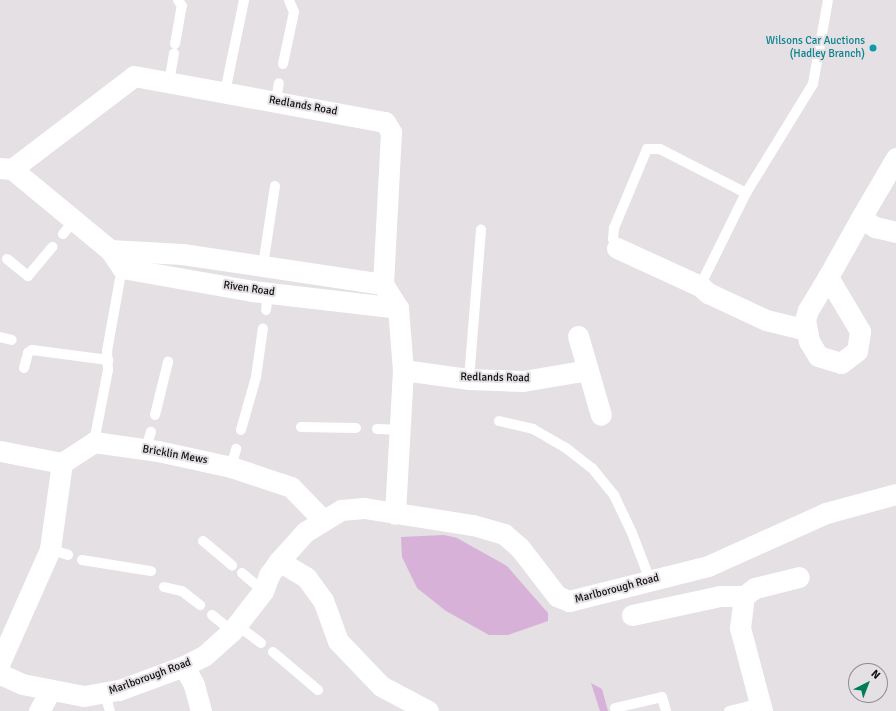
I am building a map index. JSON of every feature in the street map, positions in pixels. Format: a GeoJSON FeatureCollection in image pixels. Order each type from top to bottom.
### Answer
{"type":"FeatureCollection","features":[{"type":"Feature","properties":{"kind":"street","name":"Redlands Road"},"geometry":{"type":"LineString","coordinates":[[6,169],[134,76],[225,92],[277,92],[385,122],[391,132],[383,284]]}},
{"type":"Feature","properties":{"kind":"street"},"geometry":{"type":"LineString","coordinates":[[828,277],[860,331],[857,351],[841,363],[818,356],[809,340],[806,320],[808,310],[896,158]]}},
{"type":"Feature","properties":{"kind":"street"},"geometry":{"type":"LineString","coordinates":[[6,169],[68,228],[110,250],[182,254],[383,284],[398,308],[403,370],[395,514]]}},
{"type":"Feature","properties":{"kind":"street"},"geometry":{"type":"LineString","coordinates":[[861,218],[875,227],[896,232]]}},
{"type":"Feature","properties":{"kind":"street"},"geometry":{"type":"LineString","coordinates":[[617,248],[700,286],[708,293],[766,320],[807,330]]}},
{"type":"Feature","properties":{"kind":"street"},"geometry":{"type":"LineString","coordinates":[[110,250],[122,268]]}},
{"type":"Feature","properties":{"kind":"street","name":"Riven Road"},"geometry":{"type":"LineString","coordinates":[[122,268],[267,301],[398,308]]}},
{"type":"Feature","properties":{"kind":"street"},"geometry":{"type":"LineString","coordinates":[[578,336],[601,414]]}},
{"type":"Feature","properties":{"kind":"street","name":"Redlands Road"},"geometry":{"type":"LineString","coordinates":[[403,370],[469,379],[523,381],[588,370]]}},
{"type":"Feature","properties":{"kind":"street","name":"Bricklin Mews"},"geometry":{"type":"LineString","coordinates":[[94,442],[148,441],[214,461],[233,458],[291,487],[322,519]]}},
{"type":"Feature","properties":{"kind":"street"},"geometry":{"type":"LineString","coordinates":[[0,662],[59,552],[61,472],[94,442]]}},
{"type":"Feature","properties":{"kind":"street"},"geometry":{"type":"LineString","coordinates":[[0,451],[61,472]]}},
{"type":"Feature","properties":{"kind":"street","name":"Marlborough Road"},"geometry":{"type":"LineString","coordinates":[[0,674],[22,684],[107,702],[184,666],[204,656],[234,628],[263,591],[269,575],[279,560],[305,532],[322,519],[341,510],[364,508],[473,525],[504,534],[520,548],[557,596],[569,601],[708,566],[826,514],[896,494]]}},
{"type":"Feature","properties":{"kind":"street"},"geometry":{"type":"LineString","coordinates":[[279,560],[306,577],[323,600],[338,641],[381,686],[416,708]]}},
{"type":"Feature","properties":{"kind":"street"},"geometry":{"type":"LineString","coordinates":[[632,615],[720,596],[744,596],[755,588],[799,578]]}},
{"type":"Feature","properties":{"kind":"street"},"geometry":{"type":"LineString","coordinates":[[744,596],[740,628],[761,707]]}},
{"type":"Feature","properties":{"kind":"street"},"geometry":{"type":"LineString","coordinates":[[184,666],[194,685],[201,711]]}},
{"type":"Feature","properties":{"kind":"street"},"geometry":{"type":"LineString","coordinates":[[39,711],[50,691]]}},
{"type":"Feature","properties":{"kind":"lane"},"geometry":{"type":"LineString","coordinates":[[168,82],[182,6],[178,0]]}},
{"type":"Feature","properties":{"kind":"lane"},"geometry":{"type":"LineString","coordinates":[[225,92],[244,0]]}},
{"type":"Feature","properties":{"kind":"lane"},"geometry":{"type":"LineString","coordinates":[[283,64],[294,12],[289,0]]}},
{"type":"Feature","properties":{"kind":"lane"},"geometry":{"type":"LineString","coordinates":[[700,286],[746,193],[813,84],[828,0]]}},
{"type":"Feature","properties":{"kind":"lane"},"geometry":{"type":"LineString","coordinates":[[617,248],[613,239],[614,228],[647,149],[660,149],[746,193]]}},
{"type":"Feature","properties":{"kind":"lane"},"geometry":{"type":"LineString","coordinates":[[263,266],[275,186]]}},
{"type":"Feature","properties":{"kind":"lane"},"geometry":{"type":"LineString","coordinates":[[469,379],[481,229]]}},
{"type":"Feature","properties":{"kind":"lane"},"geometry":{"type":"LineString","coordinates":[[7,259],[28,276],[52,247]]}},
{"type":"Feature","properties":{"kind":"lane"},"geometry":{"type":"LineString","coordinates":[[94,442],[108,370],[108,360],[122,268]]}},
{"type":"Feature","properties":{"kind":"lane"},"geometry":{"type":"LineString","coordinates":[[241,430],[256,377],[263,328]]}},
{"type":"Feature","properties":{"kind":"lane"},"geometry":{"type":"LineString","coordinates":[[0,337],[12,340]]}},
{"type":"Feature","properties":{"kind":"lane"},"geometry":{"type":"LineString","coordinates":[[24,368],[28,353],[32,350],[108,360]]}},
{"type":"Feature","properties":{"kind":"lane"},"geometry":{"type":"LineString","coordinates":[[155,415],[168,362]]}},
{"type":"Feature","properties":{"kind":"lane"},"geometry":{"type":"LineString","coordinates":[[499,421],[533,429],[566,448],[592,468],[614,495],[632,533],[650,580]]}},
{"type":"Feature","properties":{"kind":"lane"},"geometry":{"type":"LineString","coordinates":[[301,427],[356,428]]}},
{"type":"Feature","properties":{"kind":"lane"},"geometry":{"type":"LineString","coordinates":[[377,429],[400,430]]}},
{"type":"Feature","properties":{"kind":"lane"},"geometry":{"type":"LineString","coordinates":[[203,541],[232,565]]}},
{"type":"Feature","properties":{"kind":"lane"},"geometry":{"type":"LineString","coordinates":[[82,560],[151,571]]}},
{"type":"Feature","properties":{"kind":"lane"},"geometry":{"type":"LineString","coordinates":[[242,573],[263,591]]}},
{"type":"Feature","properties":{"kind":"lane"},"geometry":{"type":"LineString","coordinates":[[164,587],[182,590],[200,605]]}},
{"type":"Feature","properties":{"kind":"lane"},"geometry":{"type":"LineString","coordinates":[[212,615],[261,643]]}},
{"type":"Feature","properties":{"kind":"lane"},"geometry":{"type":"LineString","coordinates":[[273,652],[318,690]]}},
{"type":"Feature","properties":{"kind":"lane"},"geometry":{"type":"LineString","coordinates":[[615,708],[662,696],[666,711]]}},
{"type":"Feature","properties":{"kind":"lane"},"geometry":{"type":"LineString","coordinates":[[729,711],[761,707]]}},
{"type":"Feature","properties":{"kind":"shaded area"},"geometry":{"type":"Polygon","coordinates":[[[444,535],[457,538],[507,566],[548,613],[548,621],[508,635],[489,635],[446,611],[417,588],[402,557],[401,537],[444,535]]]}},
{"type":"Feature","properties":{"kind":"shaded area"},"geometry":{"type":"Polygon","coordinates":[[[591,683],[602,689],[608,711],[600,711],[591,683]]]}},
{"type":"Feature","properties":{"kind":"place","name":"Wilsons Car Auctions (Hadley Branch)"},"geometry":{"type":"Point","coordinates":[873,48]}}]}
